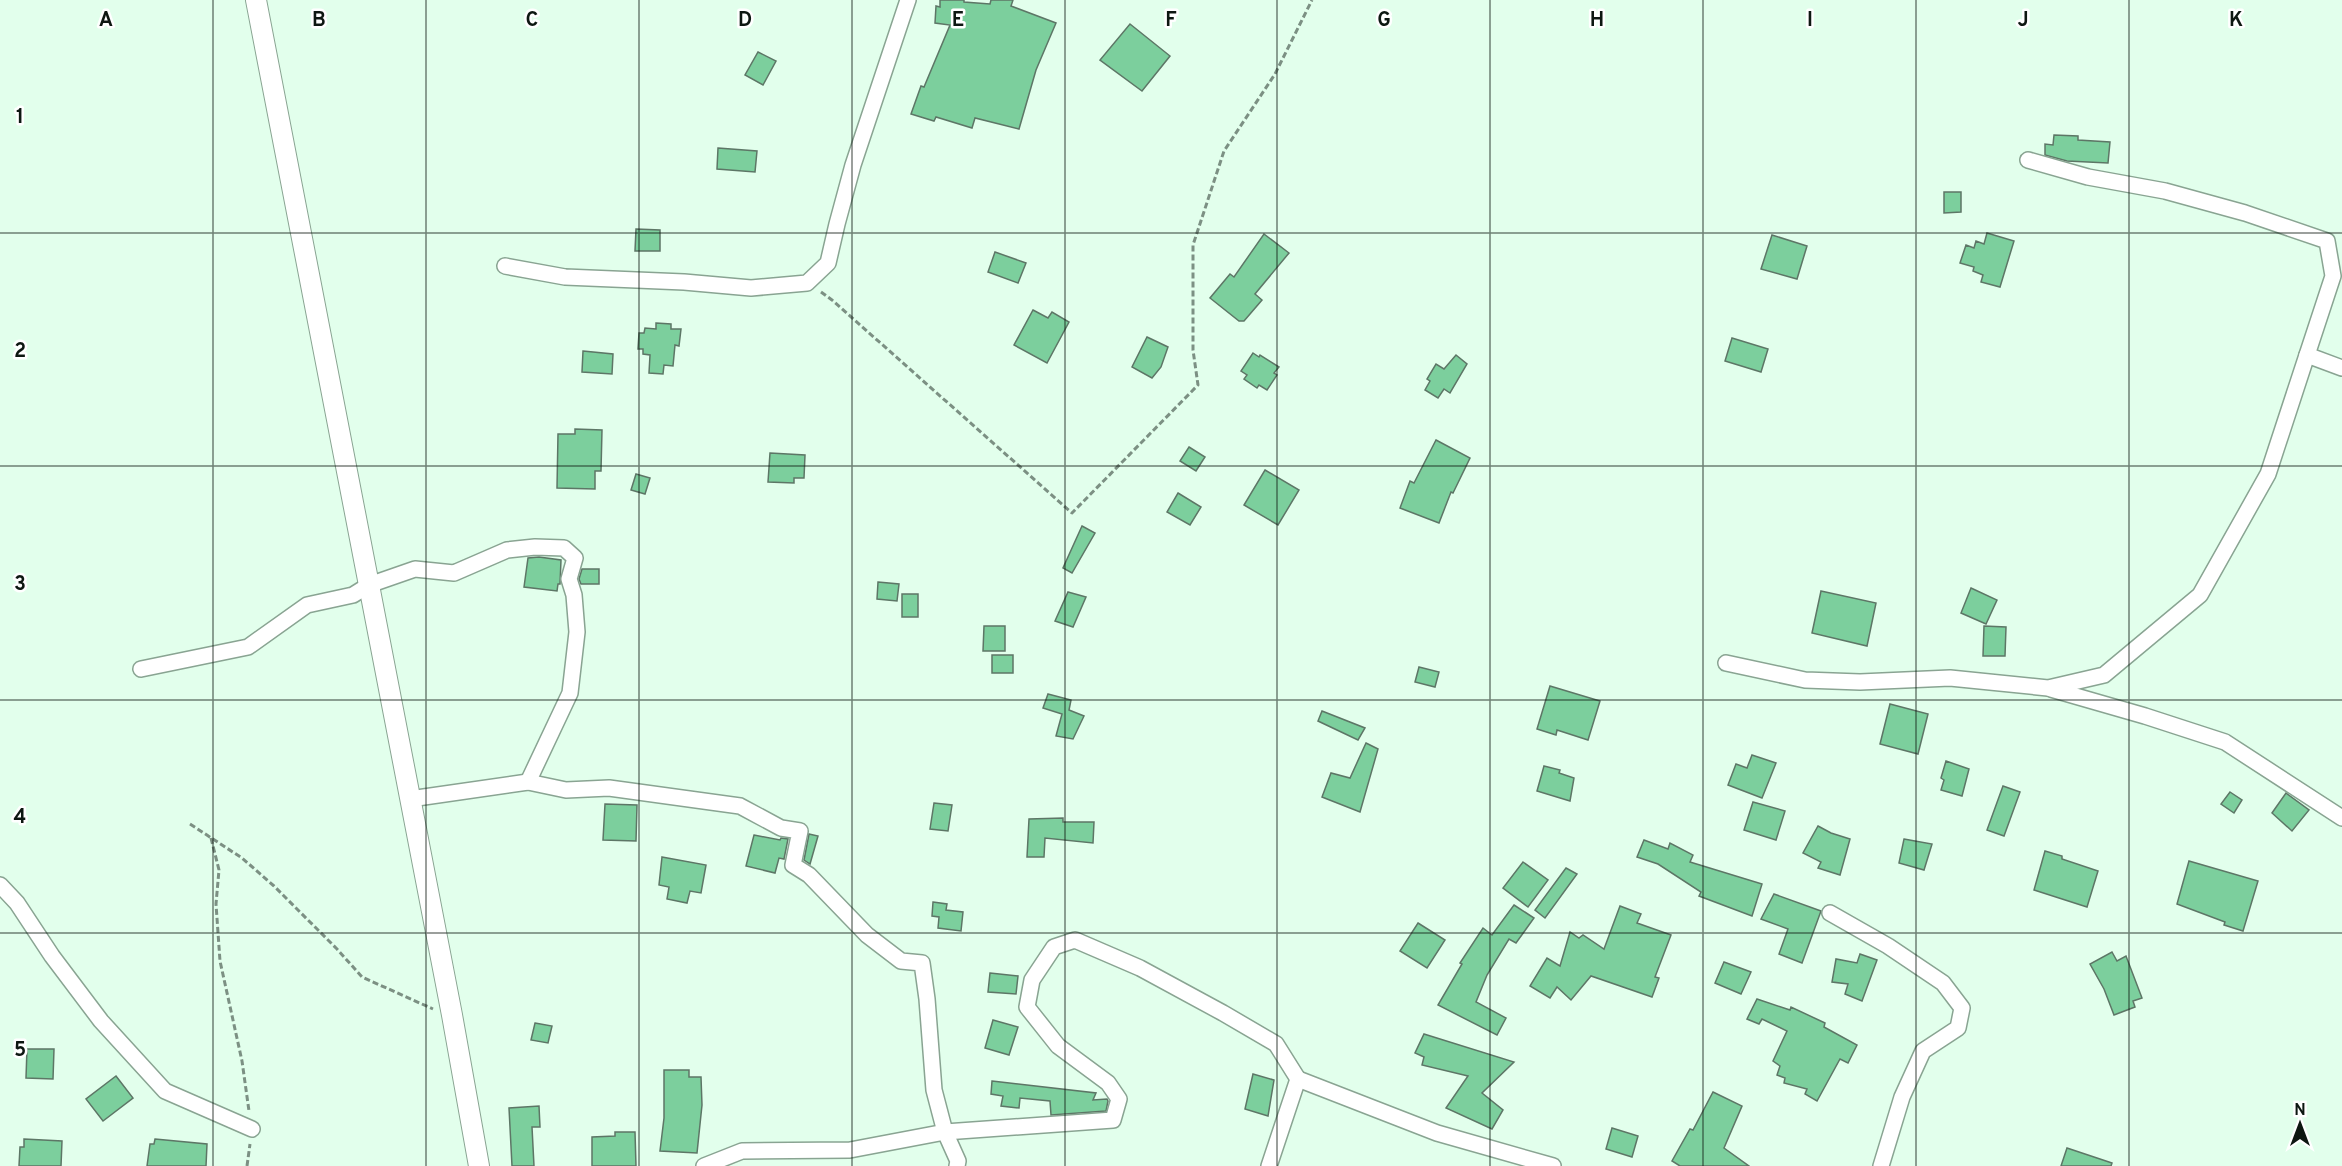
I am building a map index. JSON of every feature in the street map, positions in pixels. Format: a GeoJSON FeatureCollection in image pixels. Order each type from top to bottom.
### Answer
{"type":"FeatureCollection","features":[{"type":"Feature","properties":{"kind":"street"},"geometry":{"type":"LineString","coordinates":[[256,0],[452,1015],[479,1166]]}},
{"type":"Feature","properties":{"kind":"street"},"geometry":{"type":"LineString","coordinates":[[505,266],[565,277],[684,282],[750,288],[807,283],[828,263],[853,165],[909,0]]}},
{"type":"Feature","properties":{"kind":"street"},"geometry":{"type":"LineString","coordinates":[[2028,160],[2088,177],[2165,191],[2245,213],[2327,241],[2333,276],[2268,474],[2200,595],[2104,675],[2048,688]]}},
{"type":"Feature","properties":{"kind":"street"},"geometry":{"type":"LineString","coordinates":[[2307,355],[2342,368]]}},
{"type":"Feature","properties":{"kind":"street"},"geometry":{"type":"LineString","coordinates":[[141,669],[248,647],[307,604],[352,595],[369,585],[415,569],[454,573],[507,550],[535,547],[564,548],[575,558],[569,579],[574,595],[577,632],[570,693],[528,782]]}},
{"type":"Feature","properties":{"kind":"street"},"geometry":{"type":"LineString","coordinates":[[1726,663],[1805,680],[1860,682],[1950,678],[2048,688],[2225,742],[2342,818]]}},
{"type":"Feature","properties":{"kind":"street"},"geometry":{"type":"LineString","coordinates":[[410,799],[528,782],[566,790],[609,788],[740,806],[781,828],[800,831],[792,865],[809,875],[867,935],[901,961],[922,963],[934,1090],[945,1132],[958,1161],[957,1166]]}},
{"type":"Feature","properties":{"kind":"street"},"geometry":{"type":"LineString","coordinates":[[0,885],[17,903],[52,957],[101,1022],[165,1090],[252,1129]]}},
{"type":"Feature","properties":{"kind":"street"},"geometry":{"type":"LineString","coordinates":[[1830,913],[1888,946],[1943,983],[1962,1008],[1959,1028],[1923,1051],[1902,1097],[1881,1166]]}},
{"type":"Feature","properties":{"kind":"street"},"geometry":{"type":"LineString","coordinates":[[704,1166],[742,1151],[850,1150],[945,1132],[1113,1120],[1119,1099],[1108,1083],[1058,1046],[1027,1007],[1032,980],[1054,947],[1075,940],[1140,968],[1276,1044],[1298,1079],[1437,1133],[1553,1166]]}},
{"type":"Feature","properties":{"kind":"street"},"geometry":{"type":"LineString","coordinates":[[1269,1166],[1298,1079]]}},
{"type":"Feature","properties":{"kind":"path"},"geometry":{"type":"LineString","coordinates":[[807,283],[832,300],[1072,513],[1198,385],[1193,350],[1193,246],[1224,151],[1275,74],[1312,0]]}},
{"type":"Feature","properties":{"kind":"path"},"geometry":{"type":"LineString","coordinates":[[190,824],[242,858],[274,886],[337,948],[362,977],[428,1008],[452,1015]]}},
{"type":"Feature","properties":{"kind":"path"},"geometry":{"type":"LineString","coordinates":[[211,838],[219,870],[216,904],[219,961],[242,1061],[252,1129],[247,1166]]}},
{"type":"Feature","properties":{"kind":"building"},"geometry":{"type":"Polygon","coordinates":[[[940,0],[964,0],[964,2],[990,4],[991,0],[1013,0],[1011,6],[1056,23],[1036,70],[1019,129],[975,118],[972,128],[936,117],[934,121],[911,114],[921,86],[924,87],[950,25],[935,23],[936,6],[940,7],[940,0]]]}},
{"type":"Feature","properties":{"kind":"building"},"geometry":{"type":"Polygon","coordinates":[[[1130,24],[1170,56],[1142,91],[1100,60],[1130,24]]]}},
{"type":"Feature","properties":{"kind":"building"},"geometry":{"type":"Polygon","coordinates":[[[758,52],[776,61],[763,85],[745,75],[758,52]]]}},
{"type":"Feature","properties":{"kind":"building"},"geometry":{"type":"Polygon","coordinates":[[[2054,135],[2078,136],[2078,140],[2110,142],[2108,163],[2067,161],[2045,155],[2045,144],[2053,145],[2054,135]]]}},
{"type":"Feature","properties":{"kind":"building"},"geometry":{"type":"Polygon","coordinates":[[[718,148],[757,151],[755,172],[717,169],[718,148]]]}},
{"type":"Feature","properties":{"kind":"building"},"geometry":{"type":"Polygon","coordinates":[[[1944,192],[1961,192],[1961,212],[1944,213],[1944,192]]]}},
{"type":"Feature","properties":{"kind":"building"},"geometry":{"type":"Polygon","coordinates":[[[636,229],[660,230],[660,251],[635,251],[636,229]]]}},
{"type":"Feature","properties":{"kind":"building"},"geometry":{"type":"Polygon","coordinates":[[[1987,233],[2014,241],[2000,287],[1981,282],[1983,275],[1973,271],[1974,267],[1960,263],[1966,245],[1974,248],[1976,241],[1984,244],[1987,233]]]}},
{"type":"Feature","properties":{"kind":"building"},"geometry":{"type":"Polygon","coordinates":[[[1264,234],[1289,253],[1255,294],[1262,300],[1244,321],[1239,321],[1210,298],[1230,274],[1234,277],[1264,234]]]}},
{"type":"Feature","properties":{"kind":"building"},"geometry":{"type":"Polygon","coordinates":[[[1772,235],[1807,246],[1797,279],[1761,269],[1772,235]]]}},
{"type":"Feature","properties":{"kind":"building"},"geometry":{"type":"Polygon","coordinates":[[[995,252],[1026,263],[1018,283],[988,272],[995,252]]]}},
{"type":"Feature","properties":{"kind":"building"},"geometry":{"type":"Polygon","coordinates":[[[1033,310],[1048,318],[1052,312],[1069,322],[1047,363],[1014,345],[1033,310]]]}},
{"type":"Feature","properties":{"kind":"building"},"geometry":{"type":"Polygon","coordinates":[[[656,323],[671,324],[671,329],[681,329],[679,346],[675,345],[673,366],[664,365],[663,374],[649,373],[650,355],[643,354],[643,349],[638,349],[639,333],[644,333],[645,328],[656,329],[656,323]]]}},
{"type":"Feature","properties":{"kind":"building"},"geometry":{"type":"Polygon","coordinates":[[[1147,337],[1168,347],[1161,367],[1152,378],[1132,367],[1147,337]]]}},
{"type":"Feature","properties":{"kind":"building"},"geometry":{"type":"Polygon","coordinates":[[[1732,338],[1768,349],[1761,372],[1725,361],[1732,338]]]}},
{"type":"Feature","properties":{"kind":"building"},"geometry":{"type":"Polygon","coordinates":[[[583,351],[613,354],[612,374],[582,372],[583,351]]]}},
{"type":"Feature","properties":{"kind":"building"},"geometry":{"type":"Polygon","coordinates":[[[1253,353],[1279,367],[1274,373],[1277,375],[1267,390],[1259,385],[1257,388],[1244,379],[1247,375],[1241,371],[1253,353]]]}},
{"type":"Feature","properties":{"kind":"building"},"geometry":{"type":"Polygon","coordinates":[[[1456,355],[1467,364],[1450,393],[1444,389],[1438,398],[1425,390],[1430,381],[1427,379],[1436,364],[1444,369],[1456,355]]]}},
{"type":"Feature","properties":{"kind":"building"},"geometry":{"type":"Polygon","coordinates":[[[575,429],[602,430],[601,471],[595,471],[595,489],[557,488],[558,434],[575,434],[575,429]]]}},
{"type":"Feature","properties":{"kind":"building"},"geometry":{"type":"Polygon","coordinates":[[[1436,440],[1470,458],[1453,493],[1451,492],[1439,523],[1400,508],[1410,481],[1414,483],[1436,440]]]}},
{"type":"Feature","properties":{"kind":"building"},"geometry":{"type":"Polygon","coordinates":[[[1189,447],[1205,457],[1196,471],[1180,461],[1189,447]]]}},
{"type":"Feature","properties":{"kind":"building"},"geometry":{"type":"Polygon","coordinates":[[[770,453],[805,455],[804,478],[794,478],[794,483],[768,482],[770,453]]]}},
{"type":"Feature","properties":{"kind":"building"},"geometry":{"type":"Polygon","coordinates":[[[1265,470],[1299,490],[1278,525],[1244,505],[1265,470]]]}},
{"type":"Feature","properties":{"kind":"building"},"geometry":{"type":"Polygon","coordinates":[[[636,474],[650,478],[645,494],[631,490],[636,474]]]}},
{"type":"Feature","properties":{"kind":"building"},"geometry":{"type":"Polygon","coordinates":[[[1178,493],[1201,507],[1190,525],[1167,512],[1178,493]]]}},
{"type":"Feature","properties":{"kind":"building"},"geometry":{"type":"Polygon","coordinates":[[[1082,526],[1095,533],[1072,573],[1063,568],[1082,526]]]}},
{"type":"Feature","properties":{"kind":"building"},"geometry":{"type":"Polygon","coordinates":[[[528,558],[561,560],[560,584],[558,584],[557,591],[524,587],[528,558]]]}},
{"type":"Feature","properties":{"kind":"building"},"geometry":{"type":"Polygon","coordinates":[[[582,569],[599,569],[599,584],[581,584],[579,579],[582,569]]]}},
{"type":"Feature","properties":{"kind":"building"},"geometry":{"type":"Polygon","coordinates":[[[878,582],[899,584],[897,601],[877,599],[878,582]]]}},
{"type":"Feature","properties":{"kind":"building"},"geometry":{"type":"Polygon","coordinates":[[[1971,588],[1997,600],[1986,624],[1961,613],[1971,588]]]}},
{"type":"Feature","properties":{"kind":"building"},"geometry":{"type":"Polygon","coordinates":[[[1821,591],[1876,603],[1867,646],[1812,633],[1821,591]]]}},
{"type":"Feature","properties":{"kind":"building"},"geometry":{"type":"Polygon","coordinates":[[[1068,592],[1086,597],[1073,627],[1055,621],[1068,592]]]}},
{"type":"Feature","properties":{"kind":"building"},"geometry":{"type":"Polygon","coordinates":[[[902,594],[918,594],[918,617],[902,617],[902,594]]]}},
{"type":"Feature","properties":{"kind":"building"},"geometry":{"type":"Polygon","coordinates":[[[984,626],[1005,626],[1005,651],[983,651],[984,626]]]}},
{"type":"Feature","properties":{"kind":"building"},"geometry":{"type":"Polygon","coordinates":[[[1984,626],[2006,627],[2005,656],[1983,656],[1984,626]]]}},
{"type":"Feature","properties":{"kind":"building"},"geometry":{"type":"Polygon","coordinates":[[[992,655],[1013,655],[1013,673],[992,673],[992,655]]]}},
{"type":"Feature","properties":{"kind":"building"},"geometry":{"type":"Polygon","coordinates":[[[1419,667],[1439,672],[1435,687],[1415,682],[1419,667]]]}},
{"type":"Feature","properties":{"kind":"building"},"geometry":{"type":"Polygon","coordinates":[[[1550,686],[1600,701],[1588,740],[1557,730],[1556,735],[1537,729],[1550,686]]]}},
{"type":"Feature","properties":{"kind":"building"},"geometry":{"type":"Polygon","coordinates":[[[1048,694],[1071,700],[1069,710],[1084,716],[1073,739],[1056,736],[1062,714],[1043,708],[1048,694]]]}},
{"type":"Feature","properties":{"kind":"building"},"geometry":{"type":"Polygon","coordinates":[[[1890,704],[1928,714],[1918,754],[1880,744],[1890,704]]]}},
{"type":"Feature","properties":{"kind":"building"},"geometry":{"type":"Polygon","coordinates":[[[1322,711],[1365,728],[1358,740],[1318,721],[1322,711]]]}},
{"type":"Feature","properties":{"kind":"building"},"geometry":{"type":"Polygon","coordinates":[[[1366,743],[1378,749],[1360,812],[1322,797],[1331,773],[1350,778],[1366,743]]]}},
{"type":"Feature","properties":{"kind":"building"},"geometry":{"type":"Polygon","coordinates":[[[1752,755],[1776,763],[1762,798],[1728,785],[1736,764],[1747,768],[1752,755]]]}},
{"type":"Feature","properties":{"kind":"building"},"geometry":{"type":"Polygon","coordinates":[[[1946,761],[1969,769],[1962,796],[1941,790],[1944,780],[1941,778],[1946,761]]]}},
{"type":"Feature","properties":{"kind":"building"},"geometry":{"type":"Polygon","coordinates":[[[1544,766],[1560,770],[1559,773],[1574,778],[1570,801],[1537,791],[1544,766]]]}},
{"type":"Feature","properties":{"kind":"building"},"geometry":{"type":"Polygon","coordinates":[[[2003,786],[2020,792],[2004,836],[1987,830],[2003,786]]]}},
{"type":"Feature","properties":{"kind":"building"},"geometry":{"type":"Polygon","coordinates":[[[2230,792],[2242,800],[2234,813],[2221,804],[2230,792]]]}},
{"type":"Feature","properties":{"kind":"building"},"geometry":{"type":"Polygon","coordinates":[[[2286,793],[2309,810],[2292,831],[2272,813],[2286,793]]]}},
{"type":"Feature","properties":{"kind":"building"},"geometry":{"type":"Polygon","coordinates":[[[1753,802],[1785,811],[1776,840],[1744,830],[1753,802]]]}},
{"type":"Feature","properties":{"kind":"building"},"geometry":{"type":"Polygon","coordinates":[[[934,803],[952,805],[948,831],[930,829],[934,803]]]}},
{"type":"Feature","properties":{"kind":"building"},"geometry":{"type":"Polygon","coordinates":[[[605,804],[637,805],[636,841],[603,840],[605,804]]]}},
{"type":"Feature","properties":{"kind":"building"},"geometry":{"type":"Polygon","coordinates":[[[1063,818],[1063,822],[1094,822],[1093,843],[1045,838],[1044,857],[1027,857],[1029,819],[1063,818]]]}},
{"type":"Feature","properties":{"kind":"building"},"geometry":{"type":"Polygon","coordinates":[[[1818,826],[1850,839],[1840,875],[1818,868],[1821,862],[1803,853],[1818,826]]]}},
{"type":"Feature","properties":{"kind":"building"},"geometry":{"type":"Polygon","coordinates":[[[809,834],[818,836],[810,864],[804,860],[809,834]]]}},
{"type":"Feature","properties":{"kind":"building"},"geometry":{"type":"Polygon","coordinates":[[[754,835],[780,840],[781,838],[788,839],[784,859],[779,858],[775,873],[746,866],[754,835]]]}},
{"type":"Feature","properties":{"kind":"building"},"geometry":{"type":"Polygon","coordinates":[[[1904,839],[1932,844],[1924,870],[1899,863],[1904,839]]]}},
{"type":"Feature","properties":{"kind":"building"},"geometry":{"type":"Polygon","coordinates":[[[1644,840],[1668,849],[1670,843],[1693,855],[1690,862],[1762,884],[1752,916],[1699,896],[1701,892],[1658,864],[1637,857],[1644,840]]]}},
{"type":"Feature","properties":{"kind":"building"},"geometry":{"type":"Polygon","coordinates":[[[2045,851],[2098,871],[2087,907],[2034,890],[2045,851]]]}},
{"type":"Feature","properties":{"kind":"building"},"geometry":{"type":"Polygon","coordinates":[[[662,857],[706,865],[701,893],[690,891],[687,903],[667,899],[669,887],[659,885],[662,857]]]}},
{"type":"Feature","properties":{"kind":"building"},"geometry":{"type":"Polygon","coordinates":[[[2189,861],[2258,881],[2243,931],[2177,904],[2189,861]]]}},
{"type":"Feature","properties":{"kind":"building"},"geometry":{"type":"Polygon","coordinates":[[[1523,862],[1548,880],[1528,907],[1503,888],[1523,862]]]}},
{"type":"Feature","properties":{"kind":"building"},"geometry":{"type":"Polygon","coordinates":[[[1566,868],[1577,874],[1545,918],[1535,910],[1566,868]]]}},
{"type":"Feature","properties":{"kind":"building"},"geometry":{"type":"Polygon","coordinates":[[[1774,894],[1821,911],[1802,963],[1779,954],[1788,929],[1761,919],[1774,894]]]}},
{"type":"Feature","properties":{"kind":"building"},"geometry":{"type":"Polygon","coordinates":[[[933,902],[947,904],[946,910],[963,912],[961,931],[938,928],[939,917],[932,916],[933,902]]]}},
{"type":"Feature","properties":{"kind":"building"},"geometry":{"type":"Polygon","coordinates":[[[1514,905],[1534,918],[1516,943],[1509,939],[1487,975],[1476,1002],[1506,1018],[1497,1035],[1438,1005],[1462,964],[1460,963],[1483,928],[1492,935],[1514,905]]]}},
{"type":"Feature","properties":{"kind":"building"},"geometry":{"type":"Polygon","coordinates":[[[1620,906],[1641,914],[1637,923],[1671,935],[1655,977],[1659,978],[1652,997],[1591,976],[1571,1000],[1557,987],[1550,998],[1530,986],[1547,958],[1560,966],[1570,932],[1579,938],[1583,935],[1604,949],[1620,906]]]}},
{"type":"Feature","properties":{"kind":"building"},"geometry":{"type":"Polygon","coordinates":[[[1418,923],[1445,940],[1427,968],[1400,951],[1418,923]]]}},
{"type":"Feature","properties":{"kind":"building"},"geometry":{"type":"Polygon","coordinates":[[[2112,952],[2117,961],[2126,956],[2142,998],[2133,1001],[2135,1007],[2114,1015],[2104,989],[2090,964],[2112,952]]]}},
{"type":"Feature","properties":{"kind":"building"},"geometry":{"type":"Polygon","coordinates":[[[1860,954],[1877,960],[1862,1001],[1845,994],[1848,984],[1832,982],[1836,959],[1857,963],[1860,954]]]}},
{"type":"Feature","properties":{"kind":"building"},"geometry":{"type":"Polygon","coordinates":[[[1724,962],[1751,972],[1741,994],[1715,983],[1724,962]]]}},
{"type":"Feature","properties":{"kind":"building"},"geometry":{"type":"Polygon","coordinates":[[[990,973],[1018,976],[1016,994],[988,992],[990,973]]]}},
{"type":"Feature","properties":{"kind":"building"},"geometry":{"type":"Polygon","coordinates":[[[1757,999],[1790,1010],[1791,1007],[1825,1023],[1824,1027],[1857,1045],[1848,1063],[1840,1059],[1817,1101],[1805,1094],[1807,1089],[1784,1083],[1785,1078],[1777,1075],[1780,1066],[1773,1061],[1787,1031],[1762,1019],[1759,1024],[1747,1019],[1757,999]]]}},
{"type":"Feature","properties":{"kind":"building"},"geometry":{"type":"Polygon","coordinates":[[[993,1020],[1018,1027],[1009,1055],[985,1048],[993,1020]]]}},
{"type":"Feature","properties":{"kind":"building"},"geometry":{"type":"Polygon","coordinates":[[[535,1023],[552,1026],[548,1043],[531,1040],[535,1023]]]}},
{"type":"Feature","properties":{"kind":"building"},"geometry":{"type":"Polygon","coordinates":[[[1424,1034],[1514,1062],[1482,1093],[1503,1110],[1492,1129],[1446,1108],[1468,1076],[1422,1065],[1424,1057],[1415,1053],[1424,1034]]]}},
{"type":"Feature","properties":{"kind":"building"},"geometry":{"type":"Polygon","coordinates":[[[27,1049],[54,1049],[53,1079],[26,1078],[27,1049]]]}},
{"type":"Feature","properties":{"kind":"building"},"geometry":{"type":"Polygon","coordinates":[[[664,1070],[689,1070],[689,1077],[701,1077],[702,1105],[697,1153],[660,1151],[664,1118],[664,1070]]]}},
{"type":"Feature","properties":{"kind":"building"},"geometry":{"type":"Polygon","coordinates":[[[1253,1074],[1274,1080],[1268,1116],[1245,1109],[1253,1074]]]}},
{"type":"Feature","properties":{"kind":"building"},"geometry":{"type":"Polygon","coordinates":[[[116,1076],[133,1098],[103,1121],[86,1099],[116,1076]]]}},
{"type":"Feature","properties":{"kind":"building"},"geometry":{"type":"Polygon","coordinates":[[[992,1081],[1096,1093],[1093,1100],[1107,1099],[1106,1111],[1051,1115],[1050,1101],[1020,1098],[1019,1108],[1001,1106],[1003,1096],[991,1094],[992,1081]]]}},
{"type":"Feature","properties":{"kind":"building"},"geometry":{"type":"Polygon","coordinates":[[[1713,1092],[1742,1106],[1724,1148],[1749,1166],[1680,1166],[1672,1161],[1690,1129],[1693,1130],[1713,1092]]]}},
{"type":"Feature","properties":{"kind":"building"},"geometry":{"type":"Polygon","coordinates":[[[539,1106],[540,1127],[532,1127],[534,1166],[512,1166],[509,1108],[539,1106]]]}},
{"type":"Feature","properties":{"kind":"building"},"geometry":{"type":"Polygon","coordinates":[[[1612,1128],[1638,1136],[1632,1157],[1606,1149],[1612,1128]]]}},
{"type":"Feature","properties":{"kind":"building"},"geometry":{"type":"Polygon","coordinates":[[[615,1132],[635,1132],[636,1166],[592,1166],[592,1137],[615,1136],[615,1132]]]}},
{"type":"Feature","properties":{"kind":"building"},"geometry":{"type":"Polygon","coordinates":[[[24,1139],[62,1141],[61,1166],[19,1166],[20,1147],[24,1147],[24,1139]]]}},
{"type":"Feature","properties":{"kind":"building"},"geometry":{"type":"Polygon","coordinates":[[[155,1139],[207,1144],[206,1166],[147,1166],[150,1144],[154,1144],[155,1139]]]}},
{"type":"Feature","properties":{"kind":"building"},"geometry":{"type":"Polygon","coordinates":[[[2067,1148],[2112,1163],[2111,1166],[2061,1166],[2067,1148]]]}}]}
